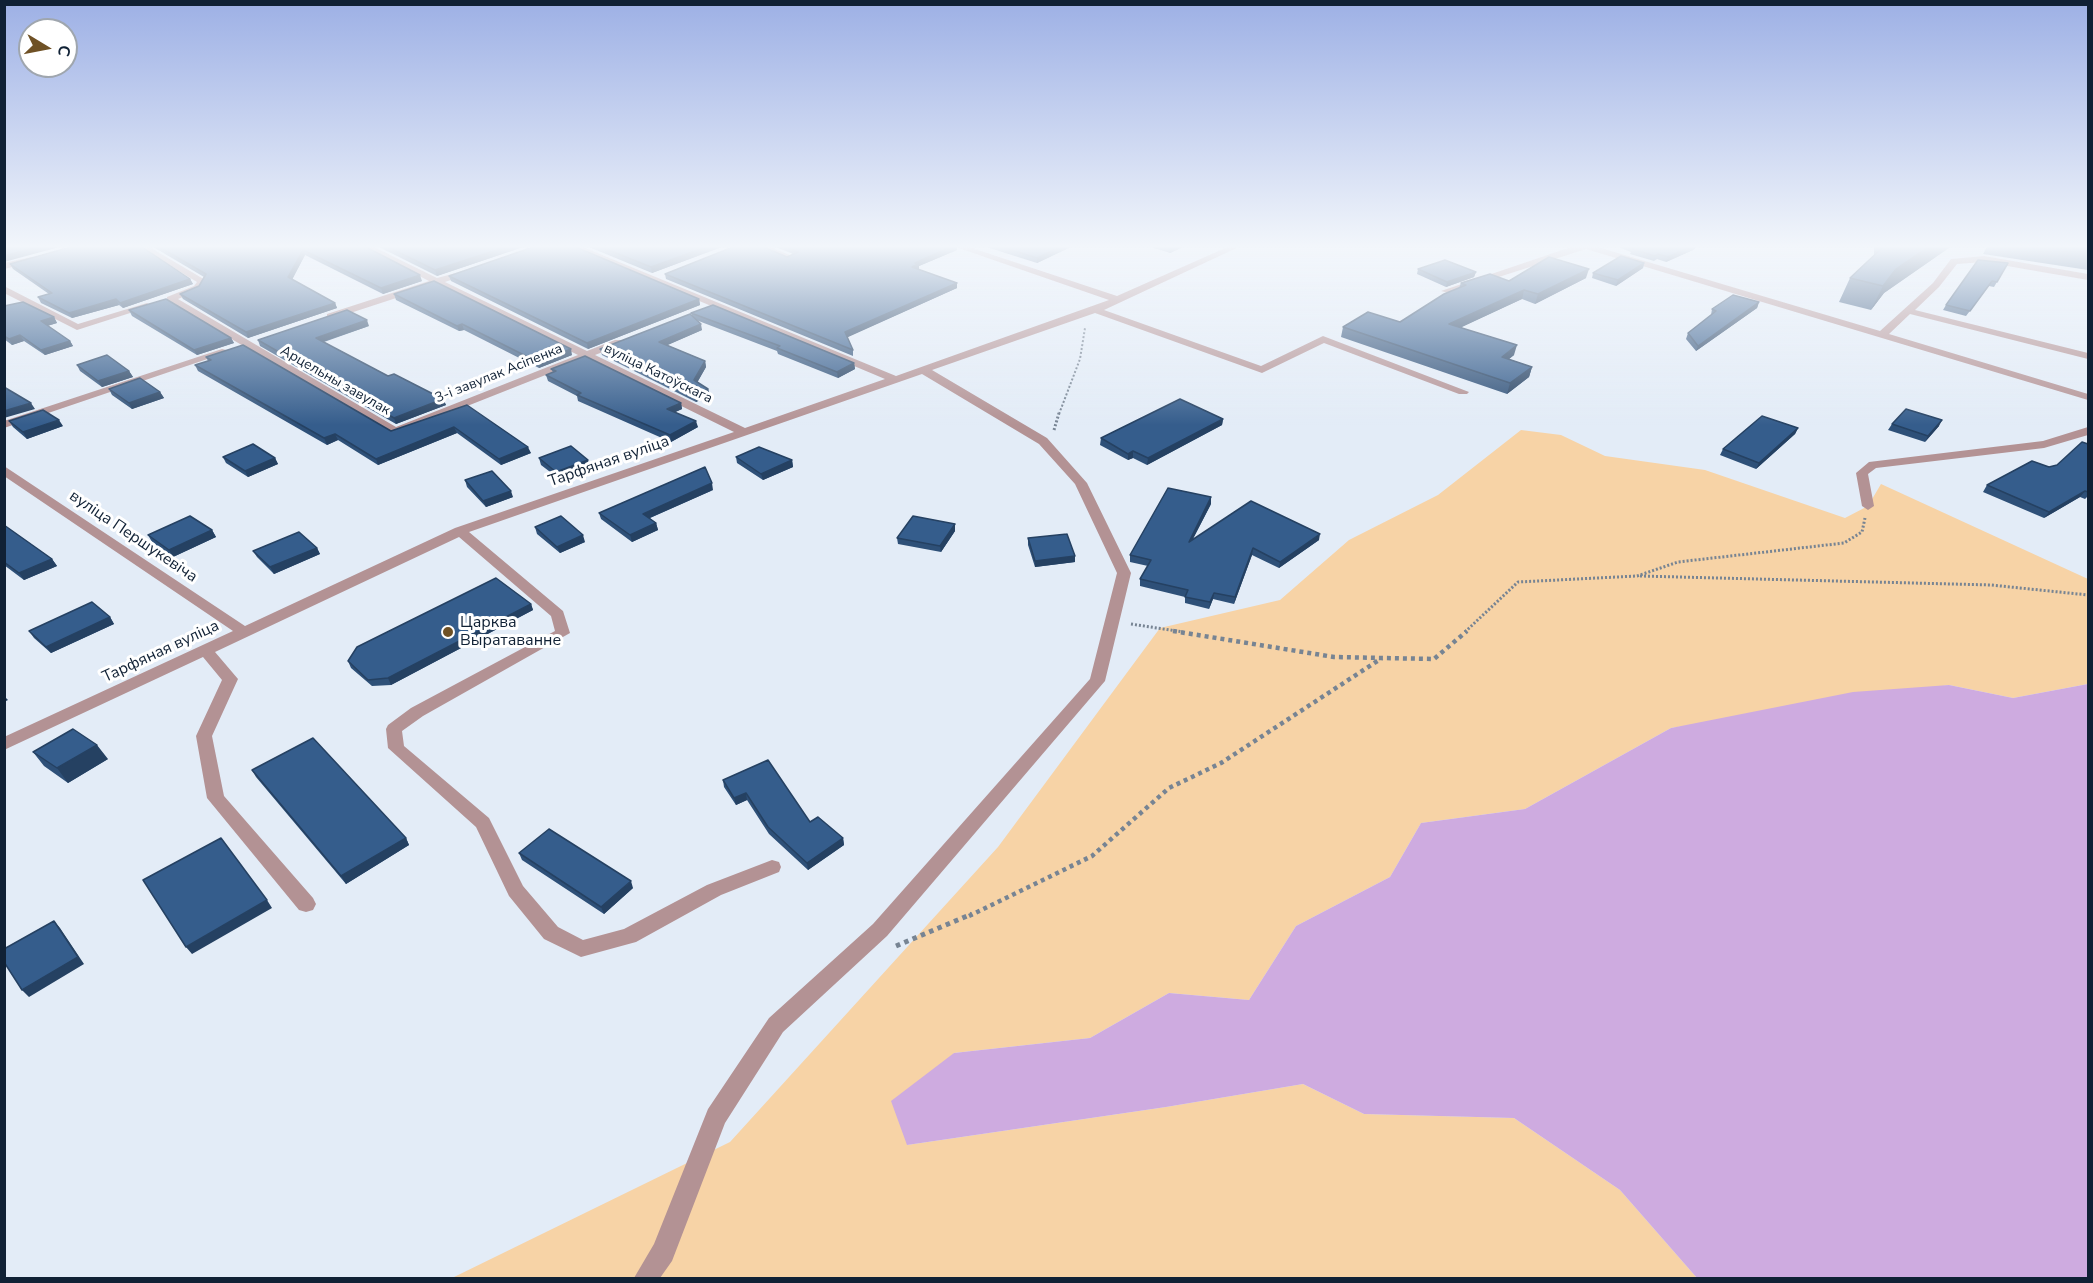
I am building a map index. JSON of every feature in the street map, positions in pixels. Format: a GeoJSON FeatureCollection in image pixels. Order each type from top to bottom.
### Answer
{"type":"FeatureCollection","features":[{"type":"Feature","properties":{"kind":"street"},"geometry":{"type":"LineString","coordinates":[[24,305],[77,327],[150,305]]}},
{"type":"Feature","properties":{"kind":"street","name":"Арцельны завулак"},"geometry":{"type":"LineString","coordinates":[[180,305],[395,431]]}},
{"type":"Feature","properties":{"kind":"street"},"geometry":{"type":"LineString","coordinates":[[325,318],[364,305]]}},
{"type":"Feature","properties":{"kind":"street","name":"вуліца Катоўскага"},"geometry":{"type":"LineString","coordinates":[[488,305],[746,433]]}},
{"type":"Feature","properties":{"kind":"street"},"geometry":{"type":"LineString","coordinates":[[693,313],[714,305],[894,379]]}},
{"type":"Feature","properties":{"kind":"street","name":"Тарфяная вуліца"},"geometry":{"type":"LineString","coordinates":[[4,744],[460,531],[746,433],[1107,305]]}},
{"type":"Feature","properties":{"kind":"street"},"geometry":{"type":"LineString","coordinates":[[1780,305],[2088,397]]}},
{"type":"Feature","properties":{"kind":"street"},"geometry":{"type":"LineString","coordinates":[[1881,335],[1915,305]]}},
{"type":"Feature","properties":{"kind":"street"},"geometry":{"type":"LineString","coordinates":[[1908,311],[2088,356]]}},
{"type":"Feature","properties":{"kind":"street"},"geometry":{"type":"LineString","coordinates":[[1091,312],[1263,370],[1323,339],[1463,392]]}},
{"type":"Feature","properties":{"kind":"street","name":"3-і завулак Асіпенка"},"geometry":{"type":"LineString","coordinates":[[395,431],[630,338]]}},
{"type":"Feature","properties":{"kind":"street"},"geometry":{"type":"LineString","coordinates":[[4,425],[257,341]]}},
{"type":"Feature","properties":{"kind":"street"},"geometry":{"type":"LineString","coordinates":[[646,1278],[663,1252],[716,1117],[776,1025],[880,930],[1097,681],[1124,573],[1081,483],[1043,441],[922,370]]}},
{"type":"Feature","properties":{"kind":"street"},"geometry":{"type":"LineString","coordinates":[[1868,506],[1862,473],[1873,465],[2044,444],[2088,431]]}},
{"type":"Feature","properties":{"kind":"street","name":"вуліца Першукевіча"},"geometry":{"type":"LineString","coordinates":[[4,470],[243,631]]}},
{"type":"Feature","properties":{"kind":"street"},"geometry":{"type":"LineString","coordinates":[[460,531],[558,614],[563,633],[417,712],[394,729],[396,748],[483,823],[516,891],[551,933],[581,949],[629,936],[714,890],[772,867]]}},
{"type":"Feature","properties":{"kind":"street"},"geometry":{"type":"LineString","coordinates":[[204,649],[230,679],[204,736],[216,798],[306,904]]}},
{"type":"Feature","properties":{"kind":"path"},"geometry":{"type":"LineString","coordinates":[[1048,447],[1063,399],[1080,359],[1091,312]]}},
{"type":"Feature","properties":{"kind":"path"},"geometry":{"type":"LineString","coordinates":[[1638,576],[1678,562],[1844,543],[1862,532],[1868,506]]}},
{"type":"Feature","properties":{"kind":"path"},"geometry":{"type":"LineString","coordinates":[[1112,621],[1334,657],[1434,659],[1488,614],[1518,582],[1638,576],[1991,585],[2088,595]]}},
{"type":"Feature","properties":{"kind":"path"},"geometry":{"type":"LineString","coordinates":[[890,948],[997,904],[1092,856],[1168,788],[1221,763],[1382,658]]}},
{"type":"Feature","properties":{"kind":"shaded area"},"geometry":{"type":"Polygon","coordinates":[[[1521,430],[1561,435],[1605,456],[1705,470],[1845,518],[1868,506],[1881,484],[2088,579],[2088,684],[2013,698],[1949,685],[1671,728],[1525,809],[1421,823],[1390,877],[1296,926],[1249,1000],[1169,993],[1090,1038],[954,1053],[907,1145],[1166,1107],[1303,1084],[1364,1114],[1514,1118],[1620,1190],[1697,1278],[452,1278],[730,1142],[998,847],[1160,628],[1280,600],[1349,540],[1438,495],[1521,430]]]}},
{"type":"Feature","properties":{"kind":"shaded area"},"geometry":{"type":"Polygon","coordinates":[[[2088,684],[2088,1278],[1697,1278],[1620,1190],[1514,1118],[1364,1114],[1303,1084],[1166,1107],[907,1145],[891,1101],[954,1053],[1090,1038],[1169,993],[1249,1000],[1296,926],[1390,877],[1421,823],[1525,809],[1671,728],[1853,692],[1949,685],[2013,698],[2088,684]]]}},
{"type":"Feature","properties":{"kind":"building"},"geometry":{"type":"Polygon","coordinates":[[[29,305],[54,317],[41,321],[70,341],[41,350],[20,335],[9,339],[4,336],[4,306],[29,305]]]}},
{"type":"Feature","properties":{"kind":"building"},"geometry":{"type":"Polygon","coordinates":[[[53,305],[96,305],[69,313],[53,305]]]}},
{"type":"Feature","properties":{"kind":"building"},"geometry":{"type":"Polygon","coordinates":[[[146,305],[176,305],[231,338],[194,350],[129,310],[146,305]]]}},
{"type":"Feature","properties":{"kind":"building"},"geometry":{"type":"Polygon","coordinates":[[[199,305],[329,305],[246,332],[199,305]]]}},
{"type":"Feature","properties":{"kind":"building"},"geometry":{"type":"Polygon","coordinates":[[[415,305],[482,305],[571,349],[538,362],[462,324],[457,326],[415,305]]]}},
{"type":"Feature","properties":{"kind":"building"},"geometry":{"type":"Polygon","coordinates":[[[508,305],[684,305],[587,343],[508,305]]]}},
{"type":"Feature","properties":{"kind":"building"},"geometry":{"type":"Polygon","coordinates":[[[713,305],[854,363],[837,372],[777,348],[780,346],[691,313],[713,305]]]}},
{"type":"Feature","properties":{"kind":"building"},"geometry":{"type":"Polygon","coordinates":[[[741,305],[907,305],[845,332],[853,350],[741,305]]]}},
{"type":"Feature","properties":{"kind":"building"},"geometry":{"type":"Polygon","coordinates":[[[1427,305],[1491,305],[1449,324],[1517,345],[1502,357],[1532,367],[1510,383],[1343,327],[1368,312],[1400,322],[1427,305]]]}},
{"type":"Feature","properties":{"kind":"building"},"geometry":{"type":"Polygon","coordinates":[[[1718,305],[1755,305],[1698,346],[1688,333],[1716,311],[1712,309],[1718,305]]]}},
{"type":"Feature","properties":{"kind":"building"},"geometry":{"type":"Polygon","coordinates":[[[1946,305],[1974,305],[1970,311],[1946,305]]]}},
{"type":"Feature","properties":{"kind":"building"},"geometry":{"type":"Polygon","coordinates":[[[347,310],[367,320],[316,338],[388,376],[394,374],[443,399],[394,418],[258,340],[347,310]]]}},
{"type":"Feature","properties":{"kind":"building"},"geometry":{"type":"Polygon","coordinates":[[[690,314],[701,324],[659,342],[705,361],[694,380],[708,389],[695,396],[600,349],[690,314]]]}},
{"type":"Feature","properties":{"kind":"building"},"geometry":{"type":"Polygon","coordinates":[[[243,345],[391,431],[467,405],[528,447],[499,459],[454,427],[376,459],[335,434],[324,438],[195,365],[211,360],[206,357],[243,345]]]}},
{"type":"Feature","properties":{"kind":"building"},"geometry":{"type":"Polygon","coordinates":[[[107,355],[129,371],[98,381],[77,365],[107,355]]]}},
{"type":"Feature","properties":{"kind":"building"},"geometry":{"type":"Polygon","coordinates":[[[585,356],[681,403],[667,409],[696,421],[670,435],[577,395],[581,393],[546,375],[556,371],[551,369],[585,356]]]}},
{"type":"Feature","properties":{"kind":"building"},"geometry":{"type":"Polygon","coordinates":[[[140,378],[160,392],[129,403],[109,389],[140,378]]]}},
{"type":"Feature","properties":{"kind":"building"},"geometry":{"type":"Polygon","coordinates":[[[4,387],[31,403],[4,411],[4,387]]]}},
{"type":"Feature","properties":{"kind":"building"},"geometry":{"type":"Polygon","coordinates":[[[1180,399],[1223,419],[1148,458],[1133,451],[1128,454],[1101,438],[1180,399]]]}},
{"type":"Feature","properties":{"kind":"building"},"geometry":{"type":"Polygon","coordinates":[[[1906,409],[1942,420],[1928,436],[1892,424],[1906,409]]]}},
{"type":"Feature","properties":{"kind":"building"},"geometry":{"type":"Polygon","coordinates":[[[43,410],[59,420],[23,432],[9,421],[43,410]]]}},
{"type":"Feature","properties":{"kind":"building"},"geometry":{"type":"Polygon","coordinates":[[[1762,416],[1798,428],[1759,463],[1723,449],[1762,416]]]}},
{"type":"Feature","properties":{"kind":"building"},"geometry":{"type":"Polygon","coordinates":[[[2082,442],[2088,444],[2088,492],[2085,491],[2049,512],[1987,485],[2032,461],[2049,467],[2057,465],[2082,442]]]}},
{"type":"Feature","properties":{"kind":"building"},"geometry":{"type":"Polygon","coordinates":[[[253,444],[275,458],[245,471],[223,457],[253,444]]]}},
{"type":"Feature","properties":{"kind":"building"},"geometry":{"type":"Polygon","coordinates":[[[571,446],[588,460],[556,472],[539,458],[571,446]]]}},
{"type":"Feature","properties":{"kind":"building"},"geometry":{"type":"Polygon","coordinates":[[[759,447],[792,460],[761,474],[736,457],[759,447]]]}},
{"type":"Feature","properties":{"kind":"building"},"geometry":{"type":"Polygon","coordinates":[[[705,467],[712,483],[643,514],[656,523],[630,535],[599,513],[705,467]]]}},
{"type":"Feature","properties":{"kind":"building"},"geometry":{"type":"Polygon","coordinates":[[[492,471],[511,491],[483,501],[465,480],[492,471]]]}},
{"type":"Feature","properties":{"kind":"building"},"geometry":{"type":"Polygon","coordinates":[[[1168,488],[1211,497],[1189,542],[1251,501],[1320,534],[1280,562],[1253,548],[1235,597],[1214,593],[1210,602],[1185,597],[1188,590],[1140,579],[1151,560],[1130,555],[1168,488]]]}},
{"type":"Feature","properties":{"kind":"building"},"geometry":{"type":"Polygon","coordinates":[[[190,516],[212,530],[169,550],[148,535],[190,516]]]}},
{"type":"Feature","properties":{"kind":"building"},"geometry":{"type":"Polygon","coordinates":[[[561,516],[583,535],[557,547],[535,527],[561,516]]]}},
{"type":"Feature","properties":{"kind":"building"},"geometry":{"type":"Polygon","coordinates":[[[913,516],[955,524],[940,546],[897,538],[913,516]]]}},
{"type":"Feature","properties":{"kind":"building"},"geometry":{"type":"Polygon","coordinates":[[[4,525],[52,559],[19,573],[4,562],[4,525]]]}},
{"type":"Feature","properties":{"kind":"building"},"geometry":{"type":"Polygon","coordinates":[[[299,532],[317,548],[270,567],[253,551],[299,532]]]}},
{"type":"Feature","properties":{"kind":"building"},"geometry":{"type":"Polygon","coordinates":[[[1067,534],[1075,556],[1035,561],[1028,538],[1067,534]]]}},
{"type":"Feature","properties":{"kind":"building","name":"Царква Выратаванне"},"geometry":{"type":"Polygon","coordinates":[[[496,578],[531,604],[388,678],[368,680],[348,661],[357,647],[496,578]]]}},
{"type":"Feature","properties":{"kind":"building"},"geometry":{"type":"Polygon","coordinates":[[[92,602],[110,617],[46,647],[29,631],[92,602]]]}},
{"type":"Feature","properties":{"kind":"building"},"geometry":{"type":"Polygon","coordinates":[[[73,729],[97,745],[57,768],[33,752],[73,729]]]}},
{"type":"Feature","properties":{"kind":"building"},"geometry":{"type":"Polygon","coordinates":[[[313,738],[406,838],[341,876],[252,770],[313,738]]]}},
{"type":"Feature","properties":{"kind":"building"},"geometry":{"type":"Polygon","coordinates":[[[768,760],[810,822],[818,817],[843,838],[807,863],[768,827],[746,793],[734,798],[723,780],[768,760]]]}},
{"type":"Feature","properties":{"kind":"building"},"geometry":{"type":"Polygon","coordinates":[[[549,829],[631,881],[601,907],[519,853],[549,829]]]}},
{"type":"Feature","properties":{"kind":"building"},"geometry":{"type":"Polygon","coordinates":[[[221,838],[267,900],[186,947],[143,880],[221,838]]]}},
{"type":"Feature","properties":{"kind":"building"},"geometry":{"type":"Polygon","coordinates":[[[54,921],[78,957],[22,990],[4,962],[4,949],[54,921]]]}},
{"type":"Feature","properties":{"kind":"place","name":"Царква Выратаванне"},"geometry":{"type":"Point","coordinates":[448,632]}}]}
